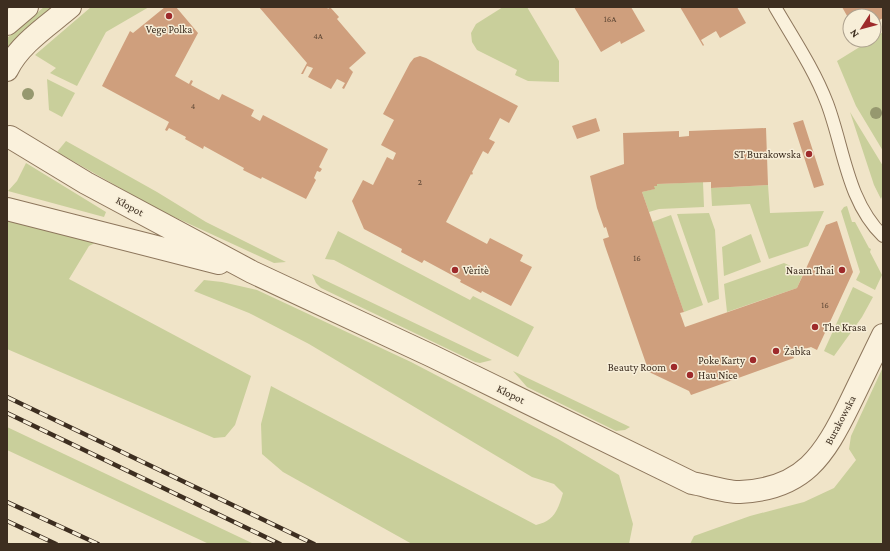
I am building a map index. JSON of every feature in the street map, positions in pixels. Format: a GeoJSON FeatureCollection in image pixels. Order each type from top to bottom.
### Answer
{"type":"FeatureCollection","features":[{"type":"Feature","properties":{"kind":"street"},"geometry":{"type":"LineString","coordinates":[[7,24],[27,7]]}},
{"type":"Feature","properties":{"kind":"street"},"geometry":{"type":"LineString","coordinates":[[7,70],[14,57],[22,48],[70,7]]}},
{"type":"Feature","properties":{"kind":"street","name":"Kłopot"},"geometry":{"type":"LineString","coordinates":[[8,139],[86,183],[252,272],[432,356],[692,483],[738,492],[776,487]]}},
{"type":"Feature","properties":{"kind":"street","name":"Kłopot"},"geometry":{"type":"LineString","coordinates":[[7,209],[252,272]]}},
{"type":"Feature","properties":{"kind":"street","name":"Burakowska"},"geometry":{"type":"LineString","coordinates":[[776,487],[797,477],[822,454],[835,433],[883,335]]}},
{"type":"Feature","properties":{"kind":"lane"},"geometry":{"type":"LineString","coordinates":[[775,7],[818,82],[827,104],[853,188],[861,207],[872,226],[883,236]]}},
{"type":"Feature","properties":{"kind":"green space"},"geometry":{"type":"Polygon","coordinates":[[[44,7],[54,7],[7,47],[7,38],[44,7]]]}},
{"type":"Feature","properties":{"kind":"green space"},"geometry":{"type":"Polygon","coordinates":[[[91,7],[149,7],[106,32],[77,86],[50,73],[56,68],[35,55],[91,7]]]}},
{"type":"Feature","properties":{"kind":"green space"},"geometry":{"type":"Polygon","coordinates":[[[503,7],[527,7],[559,61],[559,82],[528,81],[515,75],[517,70],[477,50],[472,42],[471,33],[476,24],[503,7]]]}},
{"type":"Feature","properties":{"kind":"green space"},"geometry":{"type":"Polygon","coordinates":[[[883,32],[883,151],[856,106],[837,61],[858,48],[882,48],[883,32]]]}},
{"type":"Feature","properties":{"kind":"green space"},"geometry":{"type":"Polygon","coordinates":[[[47,79],[75,93],[62,117],[49,110],[47,79]]]}},
{"type":"Feature","properties":{"kind":"green space"},"geometry":{"type":"Polygon","coordinates":[[[850,112],[883,166],[883,194],[881,199],[874,185],[850,112]]]}},
{"type":"Feature","properties":{"kind":"green space"},"geometry":{"type":"Polygon","coordinates":[[[66,141],[157,192],[206,222],[286,262],[274,263],[157,209],[57,152],[66,141]]]}},
{"type":"Feature","properties":{"kind":"green space"},"geometry":{"type":"Polygon","coordinates":[[[26,163],[106,212],[104,217],[8,191],[17,181],[26,163]]]}},
{"type":"Feature","properties":{"kind":"green space"},"geometry":{"type":"Polygon","coordinates":[[[703,182],[704,207],[659,209],[649,212],[642,192],[654,189],[654,186],[657,186],[657,184],[703,182]]]}},
{"type":"Feature","properties":{"kind":"green space"},"geometry":{"type":"Polygon","coordinates":[[[768,185],[770,213],[824,211],[808,246],[769,259],[750,204],[712,206],[711,188],[768,185]]]}},
{"type":"Feature","properties":{"kind":"green space"},"geometry":{"type":"Polygon","coordinates":[[[847,206],[852,222],[855,222],[869,248],[871,249],[870,252],[882,275],[875,290],[856,280],[860,272],[841,211],[847,206]]]}},
{"type":"Feature","properties":{"kind":"green space"},"geometry":{"type":"Polygon","coordinates":[[[709,213],[715,230],[719,299],[708,303],[677,214],[709,213]]]}},
{"type":"Feature","properties":{"kind":"green space"},"geometry":{"type":"Polygon","coordinates":[[[671,215],[703,305],[684,312],[652,222],[671,215]]]}},
{"type":"Feature","properties":{"kind":"green space"},"geometry":{"type":"Polygon","coordinates":[[[7,218],[97,242],[89,246],[69,279],[251,376],[235,425],[225,437],[214,438],[7,349],[7,218]]]}},
{"type":"Feature","properties":{"kind":"green space"},"geometry":{"type":"Polygon","coordinates":[[[338,231],[470,300],[473,296],[534,327],[518,357],[334,260],[325,259],[338,231]]]}},
{"type":"Feature","properties":{"kind":"green space"},"geometry":{"type":"Polygon","coordinates":[[[751,234],[761,262],[724,276],[722,247],[751,234]]]}},
{"type":"Feature","properties":{"kind":"green space"},"geometry":{"type":"Polygon","coordinates":[[[784,263],[804,272],[797,288],[727,312],[724,284],[784,263]]]}},
{"type":"Feature","properties":{"kind":"green space"},"geometry":{"type":"Polygon","coordinates":[[[312,274],[492,360],[480,363],[475,362],[321,288],[316,283],[312,274]]]}},
{"type":"Feature","properties":{"kind":"green space"},"geometry":{"type":"Polygon","coordinates":[[[204,280],[222,282],[257,290],[411,362],[558,439],[619,475],[633,524],[629,544],[412,544],[283,472],[262,454],[261,424],[271,386],[536,525],[551,518],[557,510],[563,493],[554,484],[532,477],[309,344],[249,313],[194,291],[204,280]]]}},
{"type":"Feature","properties":{"kind":"green space"},"geometry":{"type":"Polygon","coordinates":[[[853,287],[873,297],[862,317],[834,356],[824,351],[853,287]]]}},
{"type":"Feature","properties":{"kind":"green space"},"geometry":{"type":"Polygon","coordinates":[[[883,367],[883,544],[690,544],[694,536],[750,516],[804,502],[834,488],[856,460],[849,449],[851,436],[883,367]]]}},
{"type":"Feature","properties":{"kind":"green space"},"geometry":{"type":"Polygon","coordinates":[[[513,371],[630,427],[625,430],[616,431],[527,387],[513,371]]]}},
{"type":"Feature","properties":{"kind":"green space"},"geometry":{"type":"Polygon","coordinates":[[[7,427],[254,544],[209,544],[7,450],[7,427]]]}},
{"type":"Feature","properties":{"kind":"building"},"geometry":{"type":"Polygon","coordinates":[[[165,7],[176,7],[198,33],[175,76],[189,84],[191,80],[193,81],[191,85],[219,100],[222,94],[254,110],[251,116],[260,121],[263,115],[328,149],[319,167],[322,169],[320,172],[317,171],[314,178],[316,180],[306,199],[262,177],[261,179],[243,170],[244,168],[204,146],[203,149],[185,139],[186,137],[169,128],[167,131],[165,130],[169,122],[102,86],[130,31],[133,33],[165,7]]]}},
{"type":"Feature","properties":{"kind":"building"},"geometry":{"type":"Polygon","coordinates":[[[259,7],[327,7],[328,9],[330,7],[339,17],[337,19],[366,53],[349,68],[353,72],[344,89],[342,88],[345,83],[337,79],[331,89],[308,77],[313,68],[307,66],[303,74],[301,74],[307,63],[259,7]]]}},
{"type":"Feature","properties":{"kind":"building"},"geometry":{"type":"Polygon","coordinates":[[[574,7],[631,7],[645,31],[621,44],[620,41],[601,52],[574,7]]]}},
{"type":"Feature","properties":{"kind":"building"},"geometry":{"type":"Polygon","coordinates":[[[680,7],[737,7],[746,23],[720,38],[716,31],[701,40],[704,45],[703,46],[680,7]]]}},
{"type":"Feature","properties":{"kind":"building"},"geometry":{"type":"Polygon","coordinates":[[[883,7],[883,18],[882,8],[843,8],[883,7]]]}},
{"type":"Feature","properties":{"kind":"building"},"geometry":{"type":"Polygon","coordinates":[[[420,56],[518,106],[509,123],[500,118],[489,139],[495,142],[488,154],[483,151],[472,172],[472,175],[471,174],[446,222],[487,244],[490,238],[523,255],[520,261],[532,267],[511,306],[482,291],[481,293],[460,282],[461,280],[424,260],[422,263],[401,252],[402,249],[364,229],[352,201],[363,180],[373,185],[387,157],[393,160],[396,153],[381,145],[394,120],[383,114],[410,63],[414,58],[420,56]]]}},
{"type":"Feature","properties":{"kind":"building"},"geometry":{"type":"Polygon","coordinates":[[[596,118],[600,131],[577,139],[572,126],[596,118]]]}},
{"type":"Feature","properties":{"kind":"building","name":"ST Burakowska"},"geometry":{"type":"Polygon","coordinates":[[[803,120],[824,185],[814,188],[793,123],[803,120]]]}},
{"type":"Feature","properties":{"kind":"building"},"geometry":{"type":"Polygon","coordinates":[[[766,128],[768,185],[711,188],[711,182],[657,184],[657,186],[654,186],[655,189],[642,192],[684,312],[680,313],[685,327],[797,288],[826,225],[837,221],[853,272],[817,350],[811,347],[792,353],[794,358],[691,395],[689,391],[649,372],[605,246],[603,239],[609,237],[597,208],[590,176],[624,164],[623,133],[679,131],[679,137],[689,136],[689,131],[766,128]]]}},
{"type":"Feature","properties":{"kind":"railway"},"geometry":{"type":"LineString","coordinates":[[7,397],[314,544]]}},
{"type":"Feature","properties":{"kind":"railway"},"geometry":{"type":"LineString","coordinates":[[7,413],[280,544]]}},
{"type":"Feature","properties":{"kind":"railway"},"geometry":{"type":"LineString","coordinates":[[7,502],[98,544]]}},
{"type":"Feature","properties":{"kind":"railway"},"geometry":{"type":"LineString","coordinates":[[7,521],[56,544]]}},
{"type":"Feature","properties":{"kind":"place","name":"Vege Polka"},"geometry":{"type":"Point","coordinates":[169,16]}},
{"type":"Feature","properties":{"kind":"place","name":"ST Burakowska"},"geometry":{"type":"Point","coordinates":[809,154]}},
{"type":"Feature","properties":{"kind":"place","name":"Vèritè"},"geometry":{"type":"Point","coordinates":[455,270]}},
{"type":"Feature","properties":{"kind":"place","name":"Naam Thai"},"geometry":{"type":"Point","coordinates":[842,270]}},
{"type":"Feature","properties":{"kind":"place","name":"The Krasa"},"geometry":{"type":"Point","coordinates":[815,327]}},
{"type":"Feature","properties":{"kind":"place","name":"Żabka"},"geometry":{"type":"Point","coordinates":[776,351]}},
{"type":"Feature","properties":{"kind":"place","name":"Poke Karty"},"geometry":{"type":"Point","coordinates":[753,360]}},
{"type":"Feature","properties":{"kind":"place","name":"Beauty Room"},"geometry":{"type":"Point","coordinates":[674,367]}},
{"type":"Feature","properties":{"kind":"place","name":"Hau Nice"},"geometry":{"type":"Point","coordinates":[690,375]}}]}
